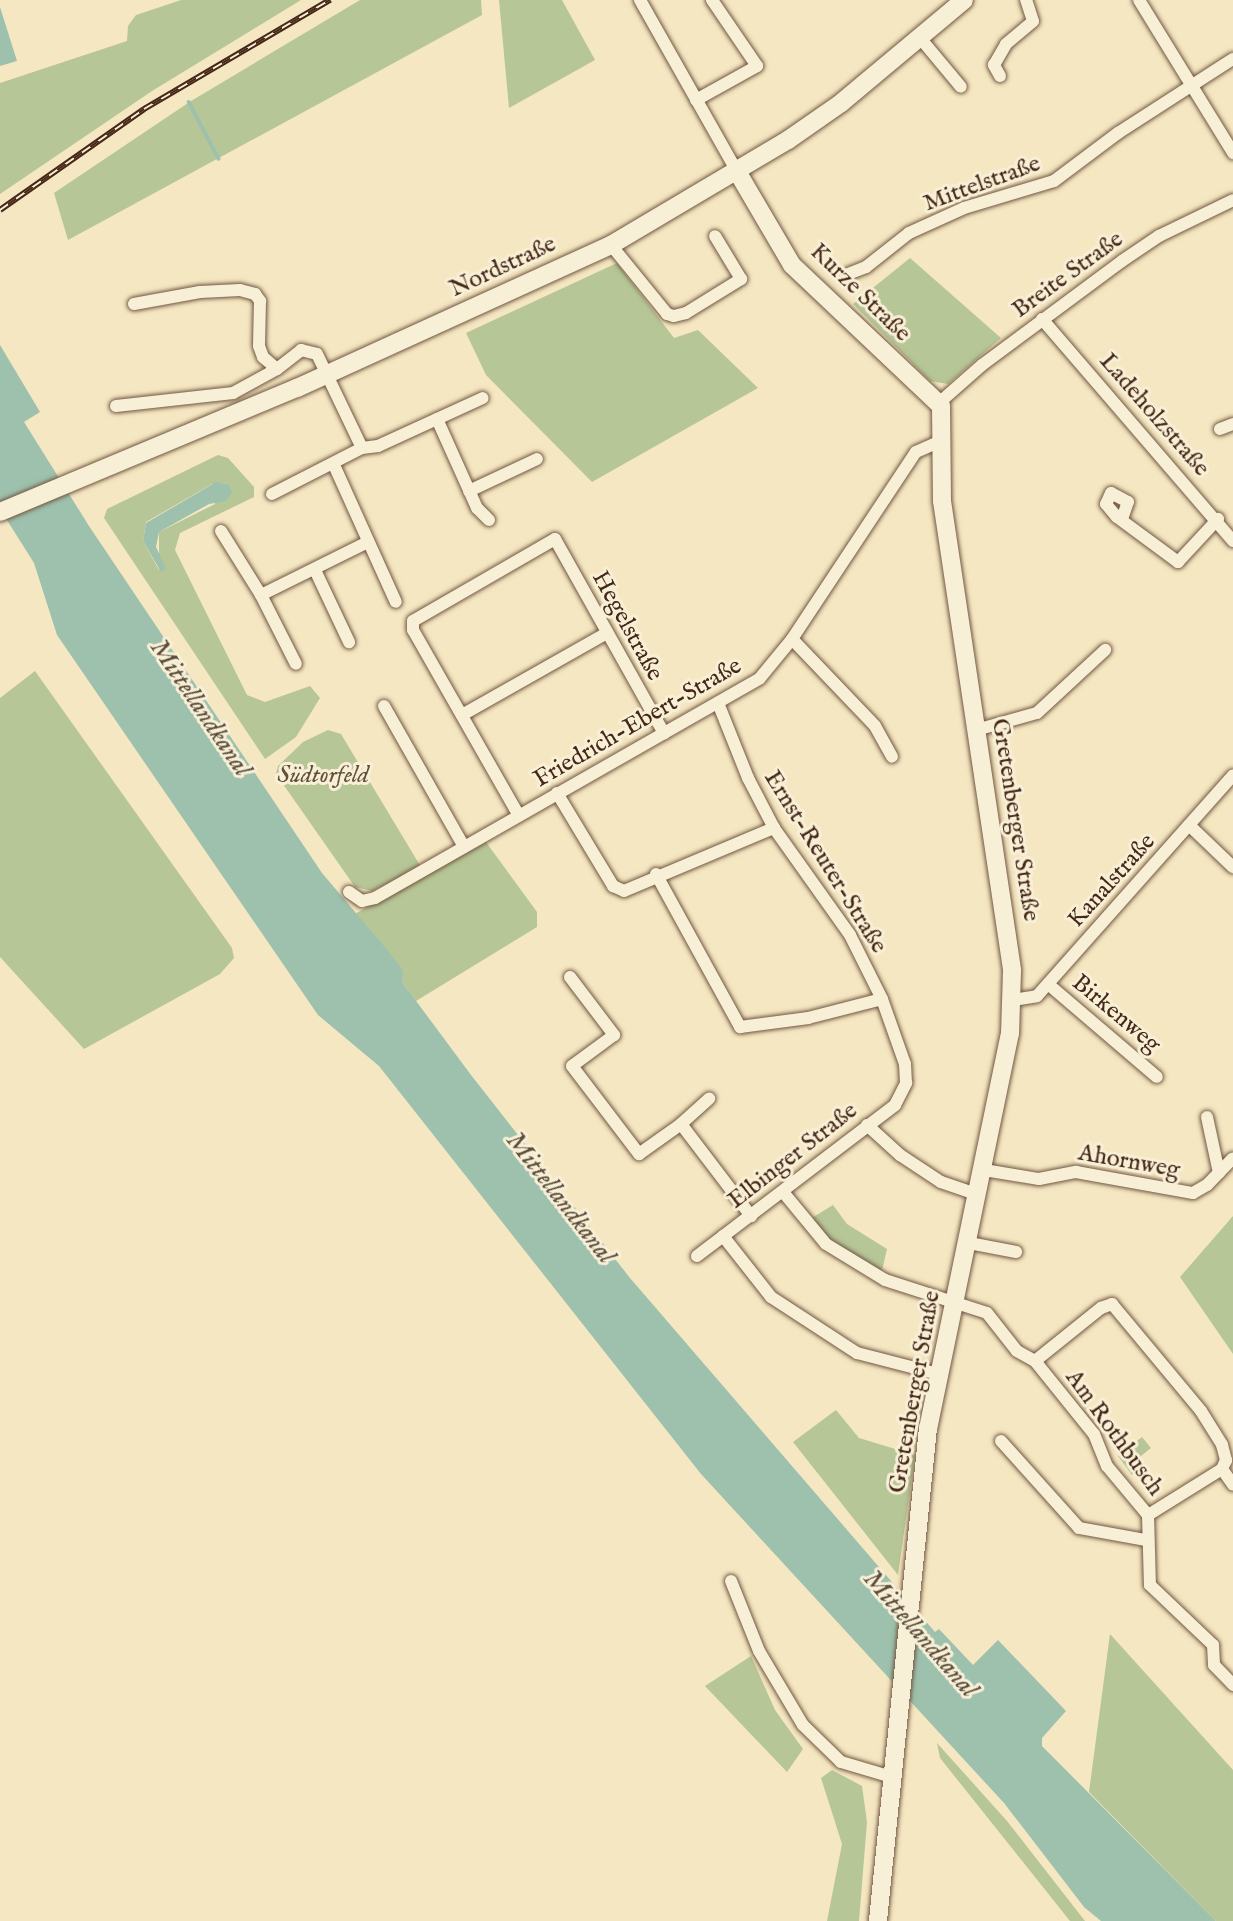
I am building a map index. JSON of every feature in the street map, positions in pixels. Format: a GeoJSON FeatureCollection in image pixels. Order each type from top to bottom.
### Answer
{"type":"FeatureCollection","features":[{"type":"Feature","properties":{"kind":"main road","name":"Nordstraße"},"geometry":{"type":"LineString","coordinates":[[0,512],[328,374],[611,244],[738,173],[841,103],[921,39],[964,0]]}},
{"type":"Feature","properties":{"kind":"main road","name":"Kurze Straße"},"geometry":{"type":"LineString","coordinates":[[738,173],[792,265],[940,402]]}},
{"type":"Feature","properties":{"kind":"main road","name":"Gretenberger Straße"},"geometry":{"type":"LineString","coordinates":[[892,1777],[923,1470],[938,1374],[984,1170],[1013,999],[942,501],[938,442],[940,402]]}},
{"type":"Feature","properties":{"kind":"main road"},"geometry":{"type":"LineString","coordinates":[[878,1921],[892,1777]]}},
{"type":"Feature","properties":{"kind":"street"},"geometry":{"type":"LineString","coordinates":[[640,0],[738,173]]}},
{"type":"Feature","properties":{"kind":"street"},"geometry":{"type":"LineString","coordinates":[[696,100],[757,66],[712,0]]}},
{"type":"Feature","properties":{"kind":"street"},"geometry":{"type":"LineString","coordinates":[[1000,76],[994,65],[1006,44],[1033,21],[1026,0]]}},
{"type":"Feature","properties":{"kind":"street"},"geometry":{"type":"LineString","coordinates":[[1139,0],[1233,153]]}},
{"type":"Feature","properties":{"kind":"street"},"geometry":{"type":"LineString","coordinates":[[921,39],[961,87]]}},
{"type":"Feature","properties":{"kind":"street","name":"Mittelstraße"},"geometry":{"type":"LineString","coordinates":[[848,274],[866,267],[909,233],[964,208],[1054,181],[1233,59]]}},
{"type":"Feature","properties":{"kind":"street","name":"Breite Straße"},"geometry":{"type":"LineString","coordinates":[[940,402],[1042,319],[1159,236],[1233,200]]}},
{"type":"Feature","properties":{"kind":"street"},"geometry":{"type":"LineString","coordinates":[[611,244],[667,314],[674,316],[741,279],[715,236]]}},
{"type":"Feature","properties":{"kind":"street"},"geometry":{"type":"LineString","coordinates":[[134,304],[200,292],[240,290],[255,294],[260,301],[260,352],[277,369]]}},
{"type":"Feature","properties":{"kind":"street","name":"Ladeholzstraße"},"geometry":{"type":"LineString","coordinates":[[1042,319],[1217,519],[1233,541]]}},
{"type":"Feature","properties":{"kind":"street"},"geometry":{"type":"LineString","coordinates":[[116,406],[233,393],[277,369],[306,349],[317,354],[362,448]]}},
{"type":"Feature","properties":{"kind":"street"},"geometry":{"type":"LineString","coordinates":[[272,494],[334,465],[362,448],[378,446],[483,398]]}},
{"type":"Feature","properties":{"kind":"street"},"geometry":{"type":"LineString","coordinates":[[437,419],[469,491],[489,520]]}},
{"type":"Feature","properties":{"kind":"street"},"geometry":{"type":"LineString","coordinates":[[1220,429],[1233,424]]}},
{"type":"Feature","properties":{"kind":"street","name":"Friedrich-Ebert-Straße"},"geometry":{"type":"LineString","coordinates":[[349,892],[356,899],[368,901],[760,678],[792,639],[916,452],[923,445],[938,442]]}},
{"type":"Feature","properties":{"kind":"street"},"geometry":{"type":"LineString","coordinates":[[469,491],[537,459]]}},
{"type":"Feature","properties":{"kind":"street"},"geometry":{"type":"LineString","coordinates":[[334,465],[396,601]]}},
{"type":"Feature","properties":{"kind":"street"},"geometry":{"type":"LineString","coordinates":[[1122,519],[1178,562],[1217,519]]}},
{"type":"Feature","properties":{"kind":"street"},"geometry":{"type":"LineString","coordinates":[[221,531],[261,595],[296,664]]}},
{"type":"Feature","properties":{"kind":"street","name":"Hegelstraße"},"geometry":{"type":"LineString","coordinates":[[462,715],[413,629],[413,621],[555,539],[664,733]]}},
{"type":"Feature","properties":{"kind":"street"},"geometry":{"type":"LineString","coordinates":[[261,595],[368,542]]}},
{"type":"Feature","properties":{"kind":"street"},"geometry":{"type":"LineString","coordinates":[[315,570],[349,642]]}},
{"type":"Feature","properties":{"kind":"street"},"geometry":{"type":"LineString","coordinates":[[518,814],[462,715],[607,633]]}},
{"type":"Feature","properties":{"kind":"street"},"geometry":{"type":"LineString","coordinates":[[792,639],[875,726],[892,757]]}},
{"type":"Feature","properties":{"kind":"street"},"geometry":{"type":"LineString","coordinates":[[976,730],[1020,720],[1044,709],[1105,650]]}},
{"type":"Feature","properties":{"kind":"street","name":"Ernst-Reuter-Straße"},"geometry":{"type":"LineString","coordinates":[[718,703],[748,778],[774,828],[850,935],[882,999],[896,1032],[906,1083]]}},
{"type":"Feature","properties":{"kind":"street"},"geometry":{"type":"LineString","coordinates":[[383,706],[464,848]]}},
{"type":"Feature","properties":{"kind":"street","name":"Kanalstraße"},"geometry":{"type":"LineString","coordinates":[[1013,999],[1037,996],[1233,775]]}},
{"type":"Feature","properties":{"kind":"street"},"geometry":{"type":"LineString","coordinates":[[557,793],[613,886],[624,891],[656,874],[774,828]]}},
{"type":"Feature","properties":{"kind":"street"},"geometry":{"type":"LineString","coordinates":[[1189,825],[1233,867]]}},
{"type":"Feature","properties":{"kind":"street"},"geometry":{"type":"LineString","coordinates":[[656,874],[740,1027],[808,1018],[882,999]]}},
{"type":"Feature","properties":{"kind":"street"},"geometry":{"type":"LineString","coordinates":[[570,977],[614,1035],[572,1066],[639,1154],[681,1124],[709,1099]]}},
{"type":"Feature","properties":{"kind":"street","name":"Birkenweg"},"geometry":{"type":"LineString","coordinates":[[1048,984],[1157,1077]]}},
{"type":"Feature","properties":{"kind":"street","name":"Elbinger Straße"},"geometry":{"type":"LineString","coordinates":[[697,1256],[895,1105],[906,1083]]}},
{"type":"Feature","properties":{"kind":"street","name":"Ahornweg"},"geometry":{"type":"LineString","coordinates":[[1207,1117],[1219,1173]]}},
{"type":"Feature","properties":{"kind":"street"},"geometry":{"type":"LineString","coordinates":[[681,1124],[751,1216]]}},
{"type":"Feature","properties":{"kind":"street"},"geometry":{"type":"LineString","coordinates":[[867,1125],[900,1155],[941,1182],[979,1195]]}},
{"type":"Feature","properties":{"kind":"street","name":"Ahornweg"},"geometry":{"type":"LineString","coordinates":[[984,1170],[1026,1178],[1076,1172],[1184,1194],[1201,1191],[1233,1157]]}},
{"type":"Feature","properties":{"kind":"street","name":"Am Rothbusch"},"geometry":{"type":"LineString","coordinates":[[783,1192],[826,1244],[885,1280],[987,1313],[1017,1351],[1035,1361],[1094,1434],[1107,1466],[1147,1516],[1150,1585],[1213,1645],[1214,1665],[1233,1685]]}},
{"type":"Feature","properties":{"kind":"street"},"geometry":{"type":"LineString","coordinates":[[723,1236],[771,1297],[857,1353],[938,1374]]}},
{"type":"Feature","properties":{"kind":"street"},"geometry":{"type":"LineString","coordinates":[[969,1243],[1016,1252]]}},
{"type":"Feature","properties":{"kind":"street"},"geometry":{"type":"LineString","coordinates":[[1035,1361],[1101,1308],[1112,1304],[1201,1411],[1222,1445],[1226,1460],[1222,1469],[1147,1516]]}},
{"type":"Feature","properties":{"kind":"street"},"geometry":{"type":"LineString","coordinates":[[1001,1441],[1079,1528],[1146,1540]]}},
{"type":"Feature","properties":{"kind":"street"},"geometry":{"type":"LineString","coordinates":[[1222,1469],[1233,1485]]}},
{"type":"Feature","properties":{"kind":"street"},"geometry":{"type":"LineString","coordinates":[[731,1581],[759,1651],[803,1725],[841,1762],[892,1777]]}},
{"type":"Feature","properties":{"kind":"green space"},"geometry":{"type":"Polygon","coordinates":[[[181,0],[301,0],[152,91],[0,194],[0,83],[127,41],[128,26],[136,15],[181,0]]]}},
{"type":"Feature","properties":{"kind":"green space"},"geometry":{"type":"Polygon","coordinates":[[[360,0],[481,0],[482,15],[68,240],[54,193],[191,101],[360,0]]]}},
{"type":"Feature","properties":{"kind":"green space"},"geometry":{"type":"Polygon","coordinates":[[[499,0],[562,0],[595,60],[509,108],[499,0]]]}},
{"type":"Feature","properties":{"kind":"green space"},"geometry":{"type":"Polygon","coordinates":[[[910,258],[1001,338],[948,384],[930,381],[853,304],[910,258]]]}},
{"type":"Feature","properties":{"kind":"green space"},"geometry":{"type":"Polygon","coordinates":[[[617,263],[674,338],[698,330],[758,388],[592,482],[486,375],[466,333],[617,263]]]}},
{"type":"Feature","properties":{"kind":"green space"},"geometry":{"type":"Polygon","coordinates":[[[218,455],[228,458],[254,487],[254,497],[180,533],[175,550],[247,695],[265,702],[310,686],[320,698],[296,737],[265,759],[104,518],[107,509],[218,455]],[[212,484],[146,522],[143,541],[159,570],[159,532],[215,504],[212,484]]]}},
{"type":"Feature","properties":{"kind":"green space"},"geometry":{"type":"Polygon","coordinates":[[[35,671],[232,948],[234,958],[220,974],[84,1049],[0,957],[0,698],[35,671]]]}},
{"type":"Feature","properties":{"kind":"green space","name":"Südtorfeld"},"geometry":{"type":"Polygon","coordinates":[[[328,730],[341,734],[421,867],[372,891],[355,887],[276,774],[278,766],[303,742],[328,730]]]}},
{"type":"Feature","properties":{"kind":"green space"},"geometry":{"type":"Polygon","coordinates":[[[486,842],[537,912],[537,927],[416,1001],[353,915],[486,842]]]}},
{"type":"Feature","properties":{"kind":"green space"},"geometry":{"type":"Polygon","coordinates":[[[833,1205],[847,1224],[887,1249],[881,1275],[827,1240],[810,1219],[833,1205]]]}},
{"type":"Feature","properties":{"kind":"green space"},"geometry":{"type":"Polygon","coordinates":[[[1233,1216],[1233,1354],[1180,1277],[1233,1216]]]}},
{"type":"Feature","properties":{"kind":"green space"},"geometry":{"type":"Polygon","coordinates":[[[836,1410],[859,1438],[915,1455],[898,1575],[793,1442],[836,1410]]]}},
{"type":"Feature","properties":{"kind":"green space"},"geometry":{"type":"Polygon","coordinates":[[[1142,1437],[1151,1448],[1136,1460],[1141,1467],[1132,1475],[1118,1456],[1142,1437]]]}},
{"type":"Feature","properties":{"kind":"green space"},"geometry":{"type":"Polygon","coordinates":[[[1110,1634],[1233,1770],[1233,1921],[1216,1921],[1089,1792],[1110,1634]]]}},
{"type":"Feature","properties":{"kind":"green space"},"geometry":{"type":"Polygon","coordinates":[[[751,1656],[775,1710],[803,1749],[787,1772],[705,1686],[751,1656]]]}},
{"type":"Feature","properties":{"kind":"green space"},"geometry":{"type":"Polygon","coordinates":[[[937,1743],[1007,1821],[1085,1921],[1070,1921],[940,1758],[937,1743]]]}},
{"type":"Feature","properties":{"kind":"green space"},"geometry":{"type":"Polygon","coordinates":[[[832,1770],[862,1786],[867,1822],[859,1921],[827,1921],[842,1844],[821,1778],[832,1770]]]}},
{"type":"Feature","properties":{"kind":"water"},"geometry":{"type":"Polygon","coordinates":[[[0,7],[17,61],[0,66],[0,7]]]}},
{"type":"Feature","properties":{"kind":"water","name":"Mittellandkanal"},"geometry":{"type":"Polygon","coordinates":[[[0,345],[40,412],[24,422],[89,526],[322,873],[389,952],[403,971],[402,982],[471,1075],[630,1278],[935,1632],[939,1629],[973,1665],[998,1640],[1066,1711],[1042,1738],[1042,1746],[1216,1921],[1101,1921],[1084,1907],[1004,1803],[701,1474],[379,1066],[318,1015],[57,635],[34,563],[0,509],[0,345]]]}},
{"type":"Feature","properties":{"kind":"water"},"geometry":{"type":"Polygon","coordinates":[[[216,482],[229,485],[232,493],[226,501],[209,504],[159,532],[156,547],[166,568],[161,572],[143,541],[146,523],[216,482]]]}},
{"type":"Feature","properties":{"kind":"waterway"},"geometry":{"type":"LineString","coordinates":[[189,102],[219,159]]}},
{"type":"Feature","properties":{"kind":"railway"},"geometry":{"type":"LineString","coordinates":[[0,210],[144,109],[330,0]]}}]}
